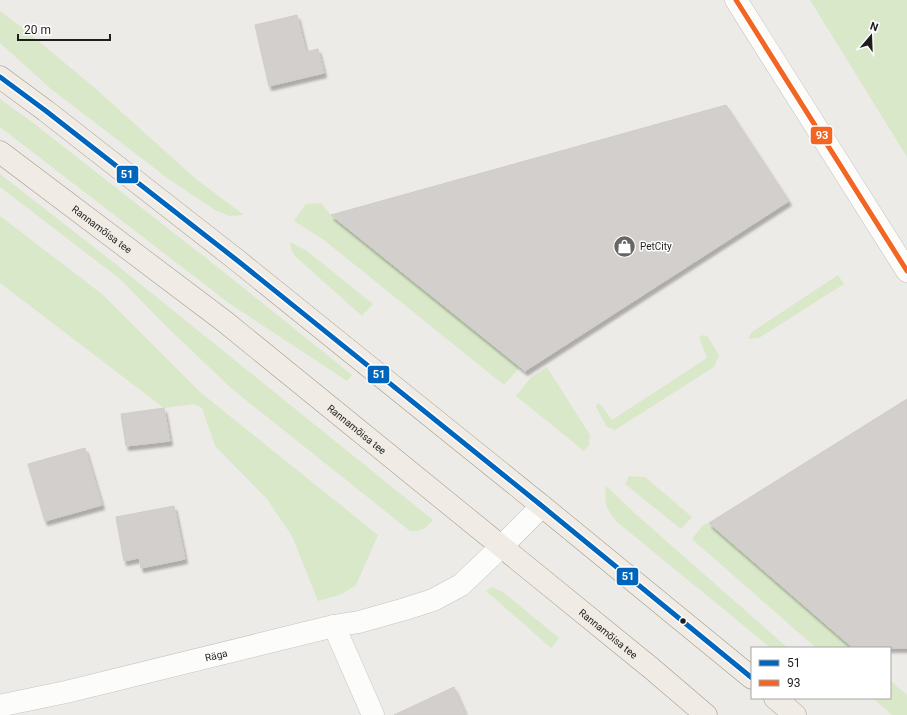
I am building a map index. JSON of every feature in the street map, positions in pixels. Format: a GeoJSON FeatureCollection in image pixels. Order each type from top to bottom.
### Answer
{"type":"FeatureCollection","features":[{"type":"Feature","properties":{"kind":"main road"},"geometry":{"type":"LineString","coordinates":[[0,77],[46,111],[238,261],[542,506],[751,677]]}},
{"type":"Feature","properties":{"kind":"main road","name":"Rannamõisa tee"},"geometry":{"type":"LineString","coordinates":[[0,152],[224,321],[502,546],[706,715]]}},
{"type":"Feature","properties":{"kind":"main road"},"geometry":{"type":"LineString","coordinates":[[776,699],[795,715]]}},
{"type":"Feature","properties":{"kind":"street"},"geometry":{"type":"LineString","coordinates":[[736,0],[907,271]]}},
{"type":"Feature","properties":{"kind":"street","name":"Räga"},"geometry":{"type":"LineString","coordinates":[[1,706],[66,692],[334,626],[359,622],[433,600],[461,585],[542,506]]}},
{"type":"Feature","properties":{"kind":"street"},"geometry":{"type":"LineString","coordinates":[[334,626],[373,715]]}},
{"type":"Feature","properties":{"kind":"green space"},"geometry":{"type":"Polygon","coordinates":[[[810,0],[907,0],[907,157],[810,0]]]}},
{"type":"Feature","properties":{"kind":"green space"},"geometry":{"type":"Polygon","coordinates":[[[0,11],[97,90],[196,179],[244,215],[229,216],[215,210],[170,180],[51,89],[0,43],[0,11]]]}},
{"type":"Feature","properties":{"kind":"green space"},"geometry":{"type":"Polygon","coordinates":[[[0,99],[32,122],[225,273],[352,375],[347,381],[230,304],[0,127],[0,99]]]}},
{"type":"Feature","properties":{"kind":"green space"},"geometry":{"type":"Polygon","coordinates":[[[0,174],[113,262],[433,520],[423,529],[410,531],[232,389],[167,327],[120,279],[0,187],[0,174]]]}},
{"type":"Feature","properties":{"kind":"green space"},"geometry":{"type":"Polygon","coordinates":[[[321,203],[331,215],[520,367],[504,385],[324,240],[294,221],[306,204],[321,203]]]}},
{"type":"Feature","properties":{"kind":"green space"},"geometry":{"type":"Polygon","coordinates":[[[0,216],[102,294],[200,392],[378,535],[356,585],[342,594],[318,601],[292,536],[267,499],[215,446],[202,408],[194,404],[164,408],[0,283],[0,216]]]}},
{"type":"Feature","properties":{"kind":"green space"},"geometry":{"type":"Polygon","coordinates":[[[290,242],[307,251],[373,304],[362,316],[295,256],[291,249],[290,242]]]}},
{"type":"Feature","properties":{"kind":"green space"},"geometry":{"type":"Polygon","coordinates":[[[838,275],[844,284],[759,338],[748,339],[752,332],[838,275]]]}},
{"type":"Feature","properties":{"kind":"green space"},"geometry":{"type":"Polygon","coordinates":[[[703,335],[708,337],[719,355],[714,367],[615,430],[607,427],[596,407],[598,403],[612,420],[707,358],[699,337],[703,335]]]}},
{"type":"Feature","properties":{"kind":"green space"},"geometry":{"type":"Polygon","coordinates":[[[547,367],[590,435],[589,445],[584,451],[516,396],[531,377],[547,367]]]}},
{"type":"Feature","properties":{"kind":"green space"},"geometry":{"type":"Polygon","coordinates":[[[629,476],[645,477],[692,517],[681,529],[625,484],[629,476]]]}},
{"type":"Feature","properties":{"kind":"green space"},"geometry":{"type":"Polygon","coordinates":[[[606,486],[639,517],[787,647],[770,647],[617,522],[610,513],[605,498],[606,486]]]}},
{"type":"Feature","properties":{"kind":"green space"},"geometry":{"type":"Polygon","coordinates":[[[709,523],[852,647],[815,647],[692,539],[703,525],[709,523]]]}},
{"type":"Feature","properties":{"kind":"green space"},"geometry":{"type":"Polygon","coordinates":[[[492,587],[503,592],[559,638],[551,648],[486,591],[492,587]]]}},
{"type":"Feature","properties":{"kind":"green space"},"geometry":{"type":"Polygon","coordinates":[[[891,681],[907,695],[907,715],[892,715],[874,699],[891,699],[891,681]]]}},
{"type":"Feature","properties":{"kind":"building"},"geometry":{"type":"Polygon","coordinates":[[[297,15],[306,52],[318,49],[324,73],[269,86],[255,25],[297,15]]]}},
{"type":"Feature","properties":{"kind":"building"},"geometry":{"type":"Polygon","coordinates":[[[726,105],[789,201],[525,371],[331,215],[726,105]]]}},
{"type":"Feature","properties":{"kind":"building"},"geometry":{"type":"Polygon","coordinates":[[[907,399],[907,648],[852,647],[709,523],[907,399]]]}},
{"type":"Feature","properties":{"kind":"building"},"geometry":{"type":"Polygon","coordinates":[[[164,408],[170,441],[126,446],[121,414],[164,408]]]}},
{"type":"Feature","properties":{"kind":"building"},"geometry":{"type":"Polygon","coordinates":[[[85,448],[102,505],[45,521],[28,464],[85,448]]]}},
{"type":"Feature","properties":{"kind":"building"},"geometry":{"type":"Polygon","coordinates":[[[174,506],[185,559],[141,568],[139,558],[124,561],[116,517],[174,506]]]}},
{"type":"Feature","properties":{"kind":"building"},"geometry":{"type":"Polygon","coordinates":[[[454,687],[466,715],[394,715],[454,687]]]}},
{"type":"Feature","properties":{"kind":"transit line","name":"93"},"geometry":{"type":"LineString","coordinates":[[736,0],[907,271]]}},
{"type":"Feature","properties":{"kind":"transit line","name":"51"},"geometry":{"type":"LineString","coordinates":[[0,77],[46,111],[238,261],[542,506],[751,677]]}},
{"type":"Feature","properties":{"kind":"place","name":"PetCity"},"geometry":{"type":"Point","coordinates":[624,246]}}]}
